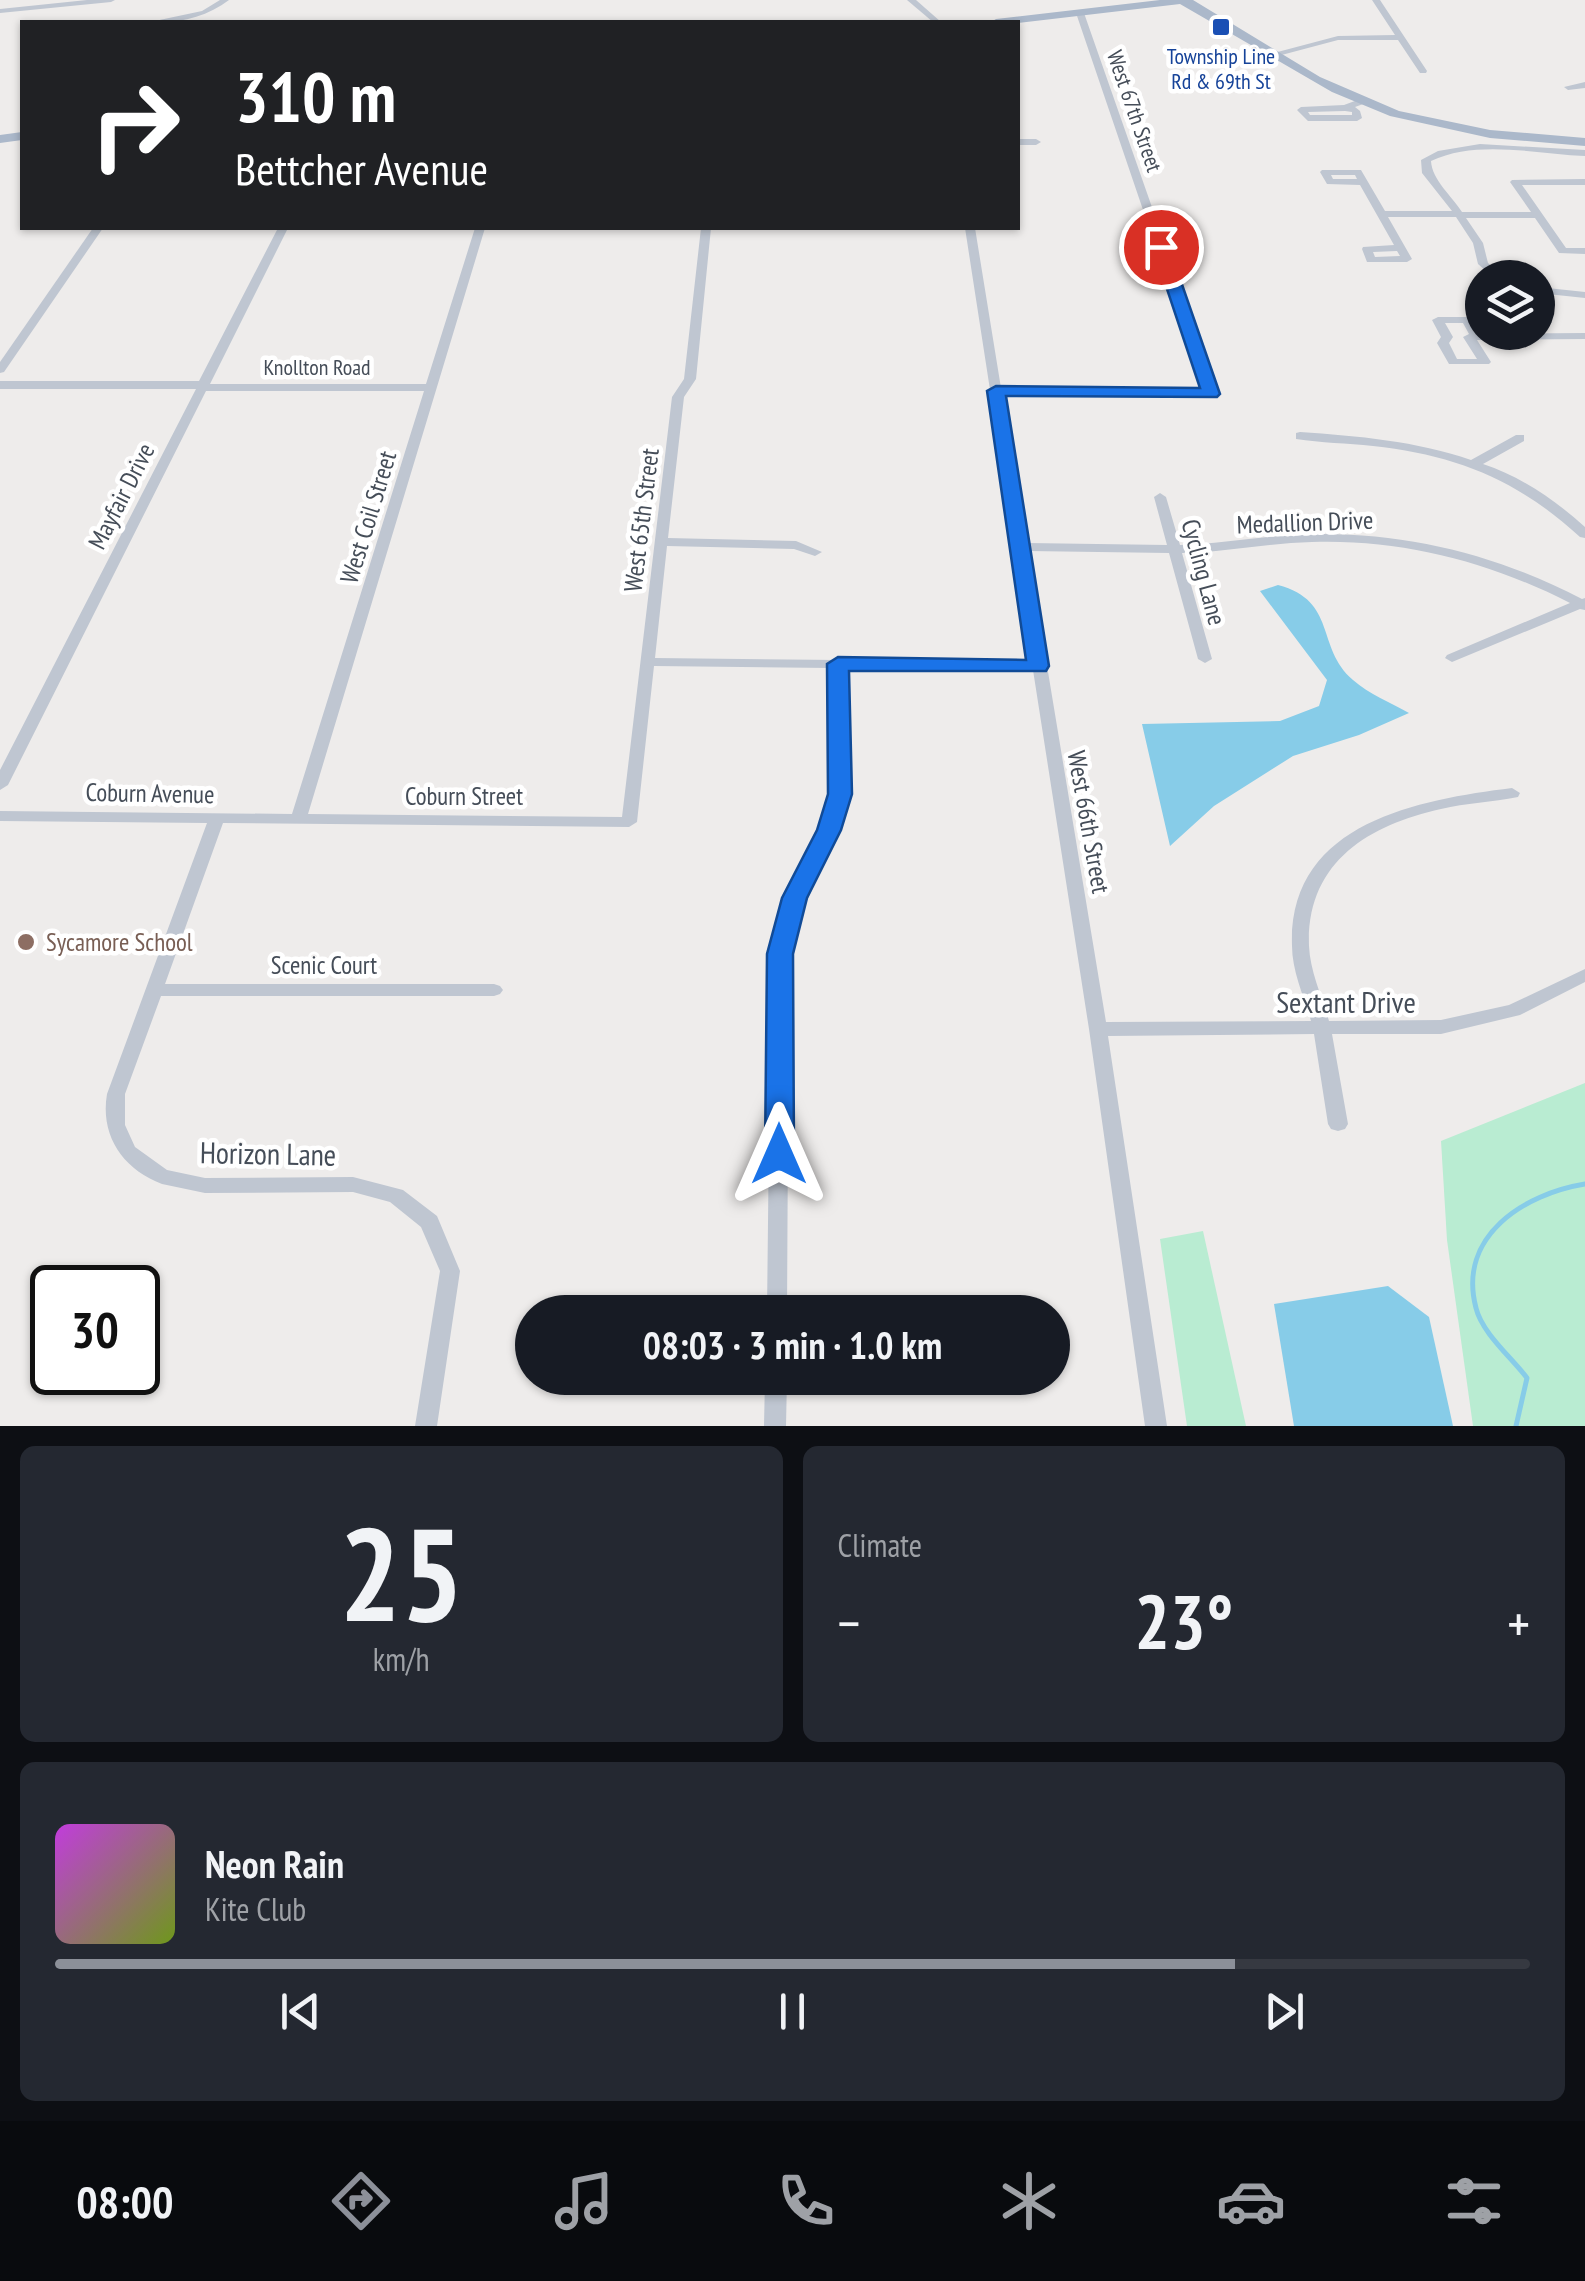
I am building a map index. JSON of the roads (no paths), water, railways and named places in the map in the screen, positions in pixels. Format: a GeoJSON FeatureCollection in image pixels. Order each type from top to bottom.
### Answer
{"type":"FeatureCollection","features":[{"type":"Feature","properties":{"kind":"main road"},"geometry":{"type":"LineString","coordinates":[[1015,20],[1183,0],[1363,101],[1423,120],[1496,134],[1585,142]]}},
{"type":"Feature","properties":{"kind":"street"},"geometry":{"type":"LineString","coordinates":[[0,11],[111,0]]}},
{"type":"Feature","properties":{"kind":"street"},"geometry":{"type":"LineString","coordinates":[[166,20],[216,12],[225,0]]}},
{"type":"Feature","properties":{"kind":"street"},"geometry":{"type":"LineString","coordinates":[[910,0],[934,20]]}},
{"type":"Feature","properties":{"kind":"street"},"geometry":{"type":"LineString","coordinates":[[1376,0],[1423,71]]}},
{"type":"Feature","properties":{"kind":"street","name":"West 67th Street"},"geometry":{"type":"LineString","coordinates":[[996,391],[1211,394],[1080,13]]}},
{"type":"Feature","properties":{"kind":"street"},"geometry":{"type":"LineString","coordinates":[[1274,54],[1338,38],[1400,37]]}},
{"type":"Feature","properties":{"kind":"street"},"geometry":{"type":"LineString","coordinates":[[1568,87],[1585,85]]}},
{"type":"Feature","properties":{"kind":"street"},"geometry":{"type":"LineString","coordinates":[[1347,107],[1356,111],[1357,118],[1308,118],[1302,110],[1330,110],[1363,101]]}},
{"type":"Feature","properties":{"kind":"street"},"geometry":{"type":"LineString","coordinates":[[1020,142],[1036,142]]}},
{"type":"Feature","properties":{"kind":"street"},"geometry":{"type":"LineString","coordinates":[[1482,260],[1478,243],[1424,166],[1431,156],[1457,149],[1585,153]]}},
{"type":"Feature","properties":{"kind":"street"},"geometry":{"type":"LineString","coordinates":[[1363,182],[1400,248]]}},
{"type":"Feature","properties":{"kind":"street"},"geometry":{"type":"LineString","coordinates":[[1585,182],[1514,182],[1563,251],[1585,251]]}},
{"type":"Feature","properties":{"kind":"street"},"geometry":{"type":"LineString","coordinates":[[1520,191],[1585,191]]}},
{"type":"Feature","properties":{"kind":"street"},"geometry":{"type":"LineString","coordinates":[[1381,214],[1537,216]]}},
{"type":"Feature","properties":{"kind":"street"},"geometry":{"type":"LineString","coordinates":[[0,370],[97,230]]}},
{"type":"Feature","properties":{"kind":"street","name":"Mayfair Drive"},"geometry":{"type":"LineString","coordinates":[[0,785],[281,230]]}},
{"type":"Feature","properties":{"kind":"street","name":"West Coil Street"},"geometry":{"type":"LineString","coordinates":[[298,820],[479,230]]}},
{"type":"Feature","properties":{"kind":"street","name":"West 65th Street"},"geometry":{"type":"LineString","coordinates":[[629,822],[678,397],[690,379],[706,230]]}},
{"type":"Feature","properties":{"kind":"street","name":"West 66th Street"},"geometry":{"type":"LineString","coordinates":[[970,230],[1098,1029],[1156,1426]]}},
{"type":"Feature","properties":{"kind":"street"},"geometry":{"type":"LineString","coordinates":[[1556,241],[1585,241]]}},
{"type":"Feature","properties":{"kind":"street"},"geometry":{"type":"LineString","coordinates":[[1555,292],[1585,296]]}},
{"type":"Feature","properties":{"kind":"street"},"geometry":{"type":"LineString","coordinates":[[1447,337],[1438,320],[1465,320]]}},
{"type":"Feature","properties":{"kind":"street"},"geometry":{"type":"LineString","coordinates":[[1555,336],[1583,340]]}},
{"type":"Feature","properties":{"kind":"street"},"geometry":{"type":"LineString","coordinates":[[1447,337],[1443,343],[1453,362],[1485,362],[1479,350]]}},
{"type":"Feature","properties":{"kind":"street"},"geometry":{"type":"LineString","coordinates":[[1447,337],[1465,337]]}},
{"type":"Feature","properties":{"kind":"street","name":"Knollton Road"},"geometry":{"type":"LineString","coordinates":[[0,385],[432,388]]}},
{"type":"Feature","properties":{"kind":"street"},"geometry":{"type":"LineString","coordinates":[[1300,436],[1391,444],[1473,464],[1534,493],[1585,534]]}},
{"type":"Feature","properties":{"kind":"street"},"geometry":{"type":"LineString","coordinates":[[1473,464],[1520,438]]}},
{"type":"Feature","properties":{"kind":"street","name":"Cycling Lane"},"geometry":{"type":"LineString","coordinates":[[1160,497],[1205,659]]}},
{"type":"Feature","properties":{"kind":"street","name":"Medallion Drive"},"geometry":{"type":"LineString","coordinates":[[1019,548],[1174,548],[1324,538],[1401,544],[1495,566],[1584,604]]}},
{"type":"Feature","properties":{"kind":"street"},"geometry":{"type":"LineString","coordinates":[[660,542],[796,544],[815,552]]}},
{"type":"Feature","properties":{"kind":"street"},"geometry":{"type":"LineString","coordinates":[[1452,658],[1584,604]]}},
{"type":"Feature","properties":{"kind":"street"},"geometry":{"type":"LineString","coordinates":[[648,662],[1038,666]]}},
{"type":"Feature","properties":{"kind":"street"},"geometry":{"type":"LineString","coordinates":[[777,1295],[780,954],[794,898],[829,830],[840,794],[838,664]]}},
{"type":"Feature","properties":{"kind":"street"},"geometry":{"type":"LineString","coordinates":[[1338,1124],[1322,1030],[1302,957],[1300,931],[1308,893],[1331,857],[1363,831],[1398,814],[1438,802],[1512,793]]}},
{"type":"Feature","properties":{"kind":"street","name":"Coburn Avenue"},"geometry":{"type":"LineString","coordinates":[[0,816],[298,820]]}},
{"type":"Feature","properties":{"kind":"street","name":"Horizon Lane"},"geometry":{"type":"LineString","coordinates":[[217,819],[114,1107],[120,1143],[132,1158],[156,1173],[194,1183],[369,1187],[404,1201],[436,1231],[446,1250],[450,1286],[426,1426]]}},
{"type":"Feature","properties":{"kind":"street","name":"Coburn Street"},"geometry":{"type":"LineString","coordinates":[[298,820],[629,822]]}},
{"type":"Feature","properties":{"kind":"street","name":"Sextant Drive"},"geometry":{"type":"LineString","coordinates":[[1098,1029],[1322,1030],[1456,1025],[1514,1010],[1585,975]]}},
{"type":"Feature","properties":{"kind":"street","name":"Scenic Court"},"geometry":{"type":"LineString","coordinates":[[155,990],[494,990]]}},
{"type":"Feature","properties":{"kind":"street"},"geometry":{"type":"LineString","coordinates":[[774,1426],[775,1395]]}},
{"type":"Feature","properties":{"kind":"water"},"geometry":{"type":"Polygon","coordinates":[[[1278,585],[1310,602],[1341,667],[1353,680],[1409,713],[1359,735],[1293,756],[1214,806],[1170,846],[1142,724],[1280,721],[1319,706],[1327,680],[1260,591],[1278,585]]]}},
{"type":"Feature","properties":{"kind":"water"},"geometry":{"type":"Polygon","coordinates":[[[1388,1286],[1429,1317],[1453,1426],[1294,1426],[1274,1304],[1388,1286]]]}},
{"type":"Feature","properties":{"kind":"waterway"},"geometry":{"type":"LineString","coordinates":[[1516,1426],[1527,1378],[1479,1317],[1473,1282],[1476,1260],[1500,1223],[1519,1209],[1540,1197],[1585,1184]]}},
{"type":"Feature","properties":{"kind":"place","name":"Township Line Rd & 69th St"},"geometry":{"type":"Point","coordinates":[1221,27]}},
{"type":"Feature","properties":{"kind":"place","name":"Sycamore School"},"geometry":{"type":"Point","coordinates":[26,942]}}]}
